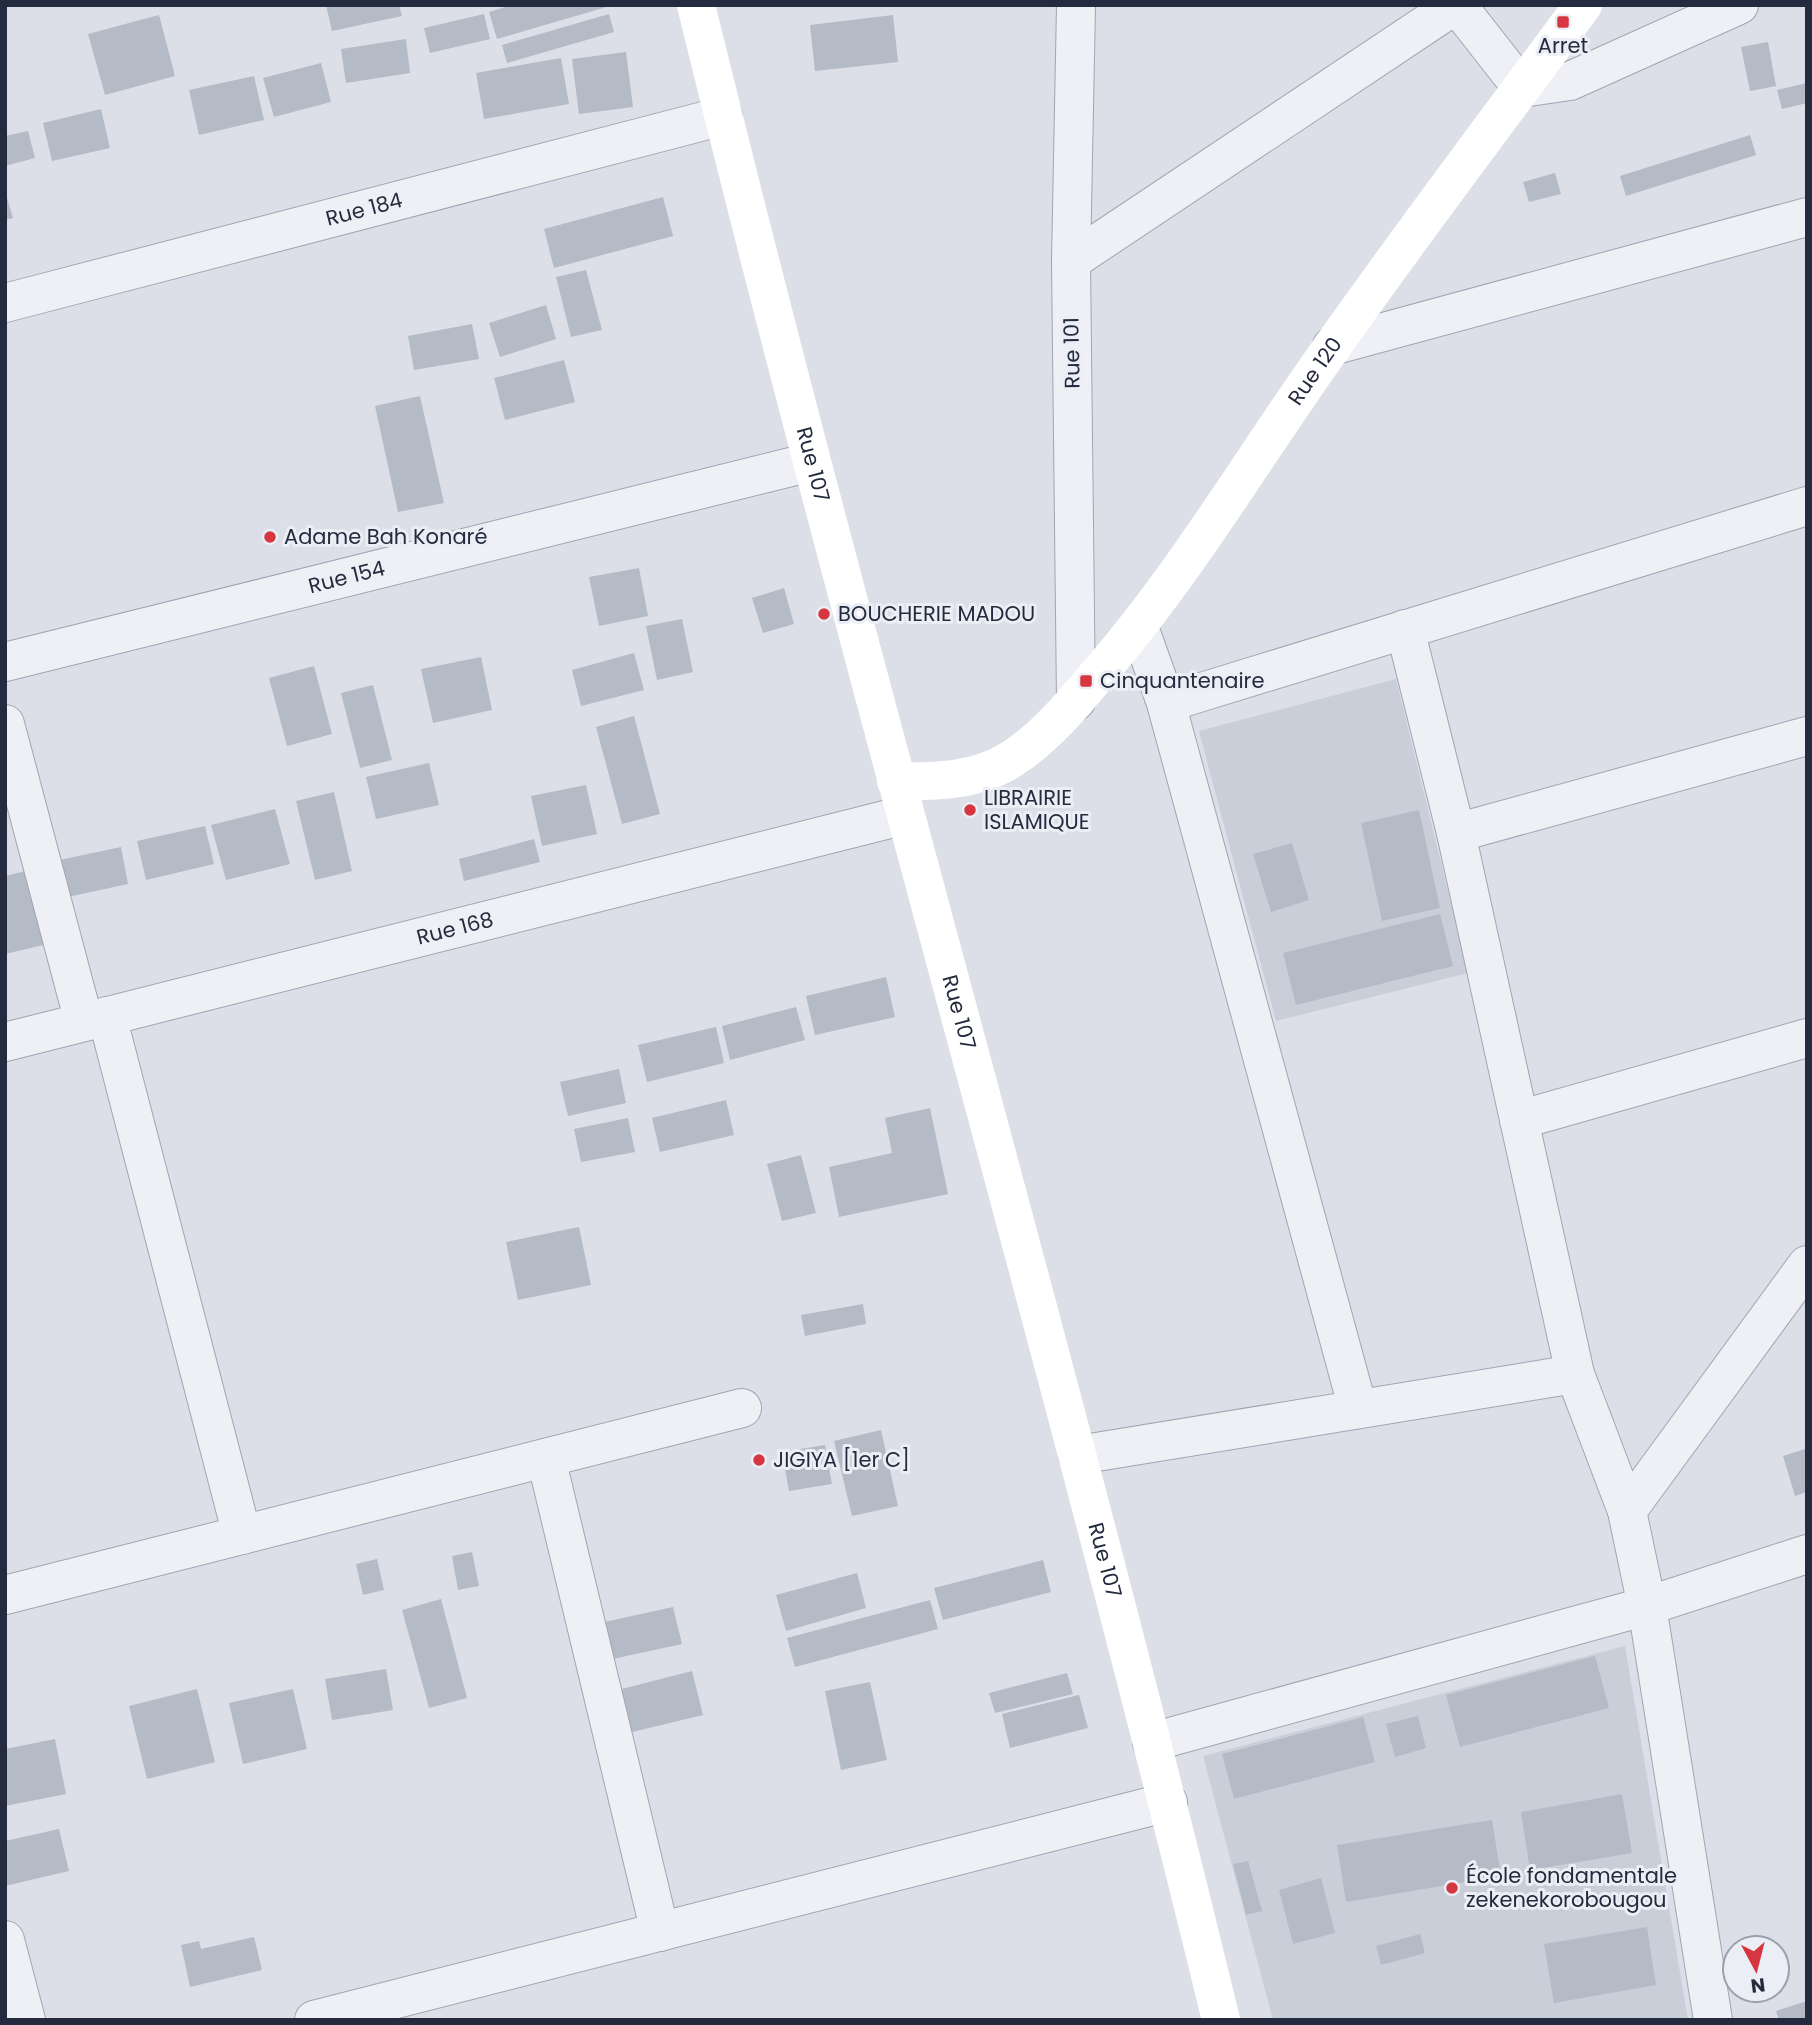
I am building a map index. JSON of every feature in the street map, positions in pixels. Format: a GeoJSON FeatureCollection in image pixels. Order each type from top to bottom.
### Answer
{"type":"FeatureCollection","features":[{"type":"Feature","properties":{"kind":"main road","name":"Rue 107"},"geometry":{"type":"LineString","coordinates":[[696,5],[811,462],[1078,1455],[1168,1802],[1221,2020]]}},
{"type":"Feature","properties":{"kind":"main road","name":"Rue 120"},"geometry":{"type":"LineString","coordinates":[[900,798],[922,782],[984,774],[1011,760],[1076,701],[1139,627],[1332,346],[1583,5]]}},
{"type":"Feature","properties":{"kind":"street","name":"Rue 101"},"geometry":{"type":"LineString","coordinates":[[1076,5],[1071,261],[1076,701]]}},
{"type":"Feature","properties":{"kind":"street"},"geometry":{"type":"LineString","coordinates":[[1071,261],[1456,5],[1522,88],[1570,80],[1739,5]]}},
{"type":"Feature","properties":{"kind":"street","name":"Rue 184"},"geometry":{"type":"LineString","coordinates":[[5,303],[723,117]]}},
{"type":"Feature","properties":{"kind":"street"},"geometry":{"type":"LineString","coordinates":[[1332,346],[1807,217]]}},
{"type":"Feature","properties":{"kind":"street","name":"Rue 154"},"geometry":{"type":"LineString","coordinates":[[5,662],[811,462]]}},
{"type":"Feature","properties":{"kind":"street"},"geometry":{"type":"LineString","coordinates":[[1166,702],[1807,506]]}},
{"type":"Feature","properties":{"kind":"street"},"geometry":{"type":"LineString","coordinates":[[1139,627],[1166,702],[1358,1409]]}},
{"type":"Feature","properties":{"kind":"street"},"geometry":{"type":"LineString","coordinates":[[1405,629],[1456,832],[1574,1374],[1627,1511],[1647,1606],[1713,2020]]}},
{"type":"Feature","properties":{"kind":"street"},"geometry":{"type":"LineString","coordinates":[[5,724],[96,1019],[242,1535]]}},
{"type":"Feature","properties":{"kind":"street"},"geometry":{"type":"LineString","coordinates":[[1456,832],[1807,736]]}},
{"type":"Feature","properties":{"kind":"street","name":"Rue 168"},"geometry":{"type":"LineString","coordinates":[[5,1042],[900,798]]}},
{"type":"Feature","properties":{"kind":"street"},"geometry":{"type":"LineString","coordinates":[[1519,1120],[1807,1038]]}},
{"type":"Feature","properties":{"kind":"street"},"geometry":{"type":"LineString","coordinates":[[1627,1511],[1807,1265]]}},
{"type":"Feature","properties":{"kind":"street"},"geometry":{"type":"LineString","coordinates":[[1078,1455],[1574,1374]]}},
{"type":"Feature","properties":{"kind":"street"},"geometry":{"type":"LineString","coordinates":[[5,1595],[743,1408]]}},
{"type":"Feature","properties":{"kind":"street"},"geometry":{"type":"LineString","coordinates":[[546,1458],[660,1932]]}},
{"type":"Feature","properties":{"kind":"street"},"geometry":{"type":"LineString","coordinates":[[1152,1742],[1647,1606],[1805,1559]]}},
{"type":"Feature","properties":{"kind":"street"},"geometry":{"type":"LineString","coordinates":[[314,2020],[1168,1802]]}},
{"type":"Feature","properties":{"kind":"street"},"geometry":{"type":"LineString","coordinates":[[5,1940],[26,2020]]}},
{"type":"Feature","properties":{"kind":"shaded area"},"geometry":{"type":"Polygon","coordinates":[[[1396,679],[1468,973],[1276,1021],[1199,731],[1396,679]]]}},
{"type":"Feature","properties":{"kind":"shaded area","name":"École fondamentale zekenekorobougou"},"geometry":{"type":"Polygon","coordinates":[[[1625,1646],[1688,2020],[1273,2020],[1203,1756],[1625,1646]]]}},
{"type":"Feature","properties":{"kind":"building"},"geometry":{"type":"Polygon","coordinates":[[[326,5],[399,5],[402,16],[332,31],[326,5]]]}},
{"type":"Feature","properties":{"kind":"building"},"geometry":{"type":"Polygon","coordinates":[[[512,5],[610,6],[497,39],[489,12],[512,5]]]}},
{"type":"Feature","properties":{"kind":"building"},"geometry":{"type":"Polygon","coordinates":[[[484,14],[490,39],[430,53],[424,28],[484,14]]]}},
{"type":"Feature","properties":{"kind":"building"},"geometry":{"type":"Polygon","coordinates":[[[609,14],[614,32],[507,63],[502,45],[609,14]]]}},
{"type":"Feature","properties":{"kind":"building"},"geometry":{"type":"Polygon","coordinates":[[[159,15],[175,76],[105,95],[88,34],[159,15]]]}},
{"type":"Feature","properties":{"kind":"building"},"geometry":{"type":"Polygon","coordinates":[[[893,15],[898,62],[815,71],[810,25],[893,15]]]}},
{"type":"Feature","properties":{"kind":"building"},"geometry":{"type":"Polygon","coordinates":[[[406,39],[410,73],[346,83],[341,49],[406,39]]]}},
{"type":"Feature","properties":{"kind":"building"},"geometry":{"type":"Polygon","coordinates":[[[1768,42],[1776,86],[1750,91],[1741,47],[1768,42]]]}},
{"type":"Feature","properties":{"kind":"building"},"geometry":{"type":"Polygon","coordinates":[[[626,52],[633,107],[579,114],[572,59],[626,52]]]}},
{"type":"Feature","properties":{"kind":"building"},"geometry":{"type":"Polygon","coordinates":[[[561,58],[569,104],[484,119],[476,73],[561,58]]]}},
{"type":"Feature","properties":{"kind":"building"},"geometry":{"type":"Polygon","coordinates":[[[321,63],[331,102],[274,117],[263,78],[321,63]]]}},
{"type":"Feature","properties":{"kind":"building"},"geometry":{"type":"Polygon","coordinates":[[[254,76],[264,120],[199,135],[189,90],[254,76]]]}},
{"type":"Feature","properties":{"kind":"building"},"geometry":{"type":"Polygon","coordinates":[[[1807,83],[1807,103],[1782,109],[1777,90],[1807,83]]]}},
{"type":"Feature","properties":{"kind":"building"},"geometry":{"type":"Polygon","coordinates":[[[101,109],[110,148],[52,161],[43,123],[101,109]]]}},
{"type":"Feature","properties":{"kind":"building"},"geometry":{"type":"Polygon","coordinates":[[[28,131],[35,158],[5,166],[5,136],[28,131]]]}},
{"type":"Feature","properties":{"kind":"building"},"geometry":{"type":"Polygon","coordinates":[[[1750,135],[1756,155],[1626,196],[1620,176],[1750,135]]]}},
{"type":"Feature","properties":{"kind":"building"},"geometry":{"type":"Polygon","coordinates":[[[1555,173],[1561,194],[1529,202],[1523,182],[1555,173]]]}},
{"type":"Feature","properties":{"kind":"building"},"geometry":{"type":"Polygon","coordinates":[[[5,191],[13,218],[5,220],[5,191]]]}},
{"type":"Feature","properties":{"kind":"building"},"geometry":{"type":"Polygon","coordinates":[[[663,197],[673,236],[554,268],[544,229],[663,197]]]}},
{"type":"Feature","properties":{"kind":"building"},"geometry":{"type":"Polygon","coordinates":[[[586,270],[602,330],[571,337],[556,277],[586,270]]]}},
{"type":"Feature","properties":{"kind":"building"},"geometry":{"type":"Polygon","coordinates":[[[546,305],[556,339],[500,357],[489,323],[546,305]]]}},
{"type":"Feature","properties":{"kind":"building"},"geometry":{"type":"Polygon","coordinates":[[[472,324],[479,359],[414,370],[408,336],[472,324]]]}},
{"type":"Feature","properties":{"kind":"building"},"geometry":{"type":"Polygon","coordinates":[[[564,360],[575,402],[505,420],[494,378],[564,360]]]}},
{"type":"Feature","properties":{"kind":"building"},"geometry":{"type":"Polygon","coordinates":[[[420,396],[444,503],[398,512],[375,406],[420,396]]]}},
{"type":"Feature","properties":{"kind":"building"},"geometry":{"type":"Polygon","coordinates":[[[639,568],[648,616],[599,626],[589,577],[639,568]]]}},
{"type":"Feature","properties":{"kind":"building"},"geometry":{"type":"Polygon","coordinates":[[[784,588],[794,624],[763,633],[752,598],[784,588]]]}},
{"type":"Feature","properties":{"kind":"building"},"geometry":{"type":"Polygon","coordinates":[[[682,619],[693,672],[657,680],[646,626],[682,619]]]}},
{"type":"Feature","properties":{"kind":"building"},"geometry":{"type":"Polygon","coordinates":[[[634,653],[644,690],[581,706],[572,670],[634,653]]]}},
{"type":"Feature","properties":{"kind":"building"},"geometry":{"type":"Polygon","coordinates":[[[481,657],[492,710],[433,723],[421,669],[481,657]]]}},
{"type":"Feature","properties":{"kind":"building"},"geometry":{"type":"Polygon","coordinates":[[[314,666],[332,734],[287,746],[269,678],[314,666]]]}},
{"type":"Feature","properties":{"kind":"building"},"geometry":{"type":"Polygon","coordinates":[[[373,685],[392,760],[360,768],[341,693],[373,685]]]}},
{"type":"Feature","properties":{"kind":"building"},"geometry":{"type":"Polygon","coordinates":[[[634,716],[660,814],[622,824],[596,727],[634,716]]]}},
{"type":"Feature","properties":{"kind":"building"},"geometry":{"type":"Polygon","coordinates":[[[429,763],[439,805],[376,819],[366,777],[429,763]]]}},
{"type":"Feature","properties":{"kind":"building"},"geometry":{"type":"Polygon","coordinates":[[[586,785],[597,834],[542,846],[531,796],[586,785]]]}},
{"type":"Feature","properties":{"kind":"building"},"geometry":{"type":"Polygon","coordinates":[[[334,792],[352,871],[315,880],[296,801],[334,792]]]}},
{"type":"Feature","properties":{"kind":"building"},"geometry":{"type":"Polygon","coordinates":[[[275,809],[290,864],[226,880],[211,825],[275,809]]]}},
{"type":"Feature","properties":{"kind":"building"},"geometry":{"type":"Polygon","coordinates":[[[1419,810],[1440,908],[1382,921],[1361,823],[1419,810]]]}},
{"type":"Feature","properties":{"kind":"building"},"geometry":{"type":"Polygon","coordinates":[[[205,826],[214,864],[146,880],[137,841],[205,826]]]}},
{"type":"Feature","properties":{"kind":"building"},"geometry":{"type":"Polygon","coordinates":[[[534,839],[540,862],[464,881],[459,859],[534,839]]]}},
{"type":"Feature","properties":{"kind":"building"},"geometry":{"type":"Polygon","coordinates":[[[1292,843],[1309,900],[1271,912],[1253,854],[1292,843]]]}},
{"type":"Feature","properties":{"kind":"building"},"geometry":{"type":"Polygon","coordinates":[[[121,847],[128,884],[63,898],[55,861],[121,847]]]}},
{"type":"Feature","properties":{"kind":"building"},"geometry":{"type":"Polygon","coordinates":[[[34,869],[52,943],[5,954],[5,876],[34,869]]]}},
{"type":"Feature","properties":{"kind":"building"},"geometry":{"type":"Polygon","coordinates":[[[1440,914],[1453,966],[1296,1005],[1283,953],[1440,914]]]}},
{"type":"Feature","properties":{"kind":"building"},"geometry":{"type":"Polygon","coordinates":[[[886,977],[895,1017],[815,1035],[806,996],[886,977]]]}},
{"type":"Feature","properties":{"kind":"building"},"geometry":{"type":"Polygon","coordinates":[[[796,1007],[805,1040],[730,1060],[722,1026],[796,1007]]]}},
{"type":"Feature","properties":{"kind":"building"},"geometry":{"type":"Polygon","coordinates":[[[716,1027],[724,1063],[647,1082],[638,1045],[716,1027]]]}},
{"type":"Feature","properties":{"kind":"building"},"geometry":{"type":"Polygon","coordinates":[[[619,1069],[626,1103],[568,1116],[560,1082],[619,1069]]]}},
{"type":"Feature","properties":{"kind":"building"},"geometry":{"type":"Polygon","coordinates":[[[726,1100],[734,1135],[660,1152],[652,1118],[726,1100]]]}},
{"type":"Feature","properties":{"kind":"building"},"geometry":{"type":"Polygon","coordinates":[[[930,1108],[948,1194],[839,1217],[829,1167],[892,1153],[885,1118],[930,1108]]]}},
{"type":"Feature","properties":{"kind":"building"},"geometry":{"type":"Polygon","coordinates":[[[628,1118],[635,1152],[581,1162],[574,1129],[628,1118]]]}},
{"type":"Feature","properties":{"kind":"building"},"geometry":{"type":"Polygon","coordinates":[[[801,1155],[816,1213],[782,1221],[767,1164],[801,1155]]]}},
{"type":"Feature","properties":{"kind":"building"},"geometry":{"type":"Polygon","coordinates":[[[579,1227],[591,1285],[518,1300],[506,1242],[579,1227]]]}},
{"type":"Feature","properties":{"kind":"building"},"geometry":{"type":"Polygon","coordinates":[[[863,1304],[866,1324],[805,1336],[801,1315],[863,1304]]]}},
{"type":"Feature","properties":{"kind":"building"},"geometry":{"type":"Polygon","coordinates":[[[881,1430],[898,1506],[852,1516],[834,1441],[881,1430]]]}},
{"type":"Feature","properties":{"kind":"building"},"geometry":{"type":"Polygon","coordinates":[[[825,1445],[832,1484],[789,1491],[782,1452],[825,1445]]]}},
{"type":"Feature","properties":{"kind":"building"},"geometry":{"type":"Polygon","coordinates":[[[1805,1449],[1807,1492],[1795,1496],[1783,1456],[1805,1449]]]}},
{"type":"Feature","properties":{"kind":"building"},"geometry":{"type":"Polygon","coordinates":[[[472,1552],[479,1586],[458,1590],[452,1556],[472,1552]]]}},
{"type":"Feature","properties":{"kind":"building"},"geometry":{"type":"Polygon","coordinates":[[[377,1559],[384,1590],[363,1595],[356,1564],[377,1559]]]}},
{"type":"Feature","properties":{"kind":"building"},"geometry":{"type":"Polygon","coordinates":[[[1043,1560],[1051,1592],[943,1620],[934,1588],[1043,1560]]]}},
{"type":"Feature","properties":{"kind":"building"},"geometry":{"type":"Polygon","coordinates":[[[857,1573],[866,1608],[786,1631],[776,1595],[857,1573]]]}},
{"type":"Feature","properties":{"kind":"building"},"geometry":{"type":"Polygon","coordinates":[[[441,1599],[467,1698],[429,1708],[402,1610],[441,1599]]]}},
{"type":"Feature","properties":{"kind":"building"},"geometry":{"type":"Polygon","coordinates":[[[930,1600],[938,1629],[795,1667],[787,1638],[930,1600]]]}},
{"type":"Feature","properties":{"kind":"building"},"geometry":{"type":"Polygon","coordinates":[[[673,1607],[682,1644],[608,1660],[600,1623],[673,1607]]]}},
{"type":"Feature","properties":{"kind":"building"},"geometry":{"type":"Polygon","coordinates":[[[1595,1656],[1609,1708],[1460,1747],[1446,1695],[1595,1656]]]}},
{"type":"Feature","properties":{"kind":"building"},"geometry":{"type":"Polygon","coordinates":[[[386,1669],[393,1710],[332,1720],[325,1679],[386,1669]]]}},
{"type":"Feature","properties":{"kind":"building"},"geometry":{"type":"Polygon","coordinates":[[[692,1671],[703,1715],[628,1733],[618,1690],[692,1671]]]}},
{"type":"Feature","properties":{"kind":"building"},"geometry":{"type":"Polygon","coordinates":[[[1067,1673],[1073,1694],[995,1713],[989,1693],[1067,1673]]]}},
{"type":"Feature","properties":{"kind":"building"},"geometry":{"type":"Polygon","coordinates":[[[870,1682],[887,1760],[841,1770],[825,1691],[870,1682]]]}},
{"type":"Feature","properties":{"kind":"building"},"geometry":{"type":"Polygon","coordinates":[[[197,1689],[215,1762],[147,1779],[129,1706],[197,1689]]]}},
{"type":"Feature","properties":{"kind":"building"},"geometry":{"type":"Polygon","coordinates":[[[293,1689],[307,1749],[243,1764],[229,1703],[293,1689]]]}},
{"type":"Feature","properties":{"kind":"building"},"geometry":{"type":"Polygon","coordinates":[[[1079,1695],[1088,1728],[1010,1748],[1002,1714],[1079,1695]]]}},
{"type":"Feature","properties":{"kind":"building"},"geometry":{"type":"Polygon","coordinates":[[[1418,1716],[1426,1748],[1395,1757],[1386,1724],[1418,1716]]]}},
{"type":"Feature","properties":{"kind":"building"},"geometry":{"type":"Polygon","coordinates":[[[1363,1717],[1375,1762],[1234,1799],[1222,1754],[1363,1717]]]}},
{"type":"Feature","properties":{"kind":"building"},"geometry":{"type":"Polygon","coordinates":[[[55,1739],[66,1794],[5,1806],[5,1749],[55,1739]]]}},
{"type":"Feature","properties":{"kind":"building"},"geometry":{"type":"Polygon","coordinates":[[[1622,1794],[1632,1853],[1530,1870],[1521,1812],[1622,1794]]]}},
{"type":"Feature","properties":{"kind":"building"},"geometry":{"type":"Polygon","coordinates":[[[1492,1820],[1501,1876],[1346,1902],[1337,1845],[1492,1820]]]}},
{"type":"Feature","properties":{"kind":"building"},"geometry":{"type":"Polygon","coordinates":[[[59,1829],[69,1871],[5,1886],[5,1841],[59,1829]]]}},
{"type":"Feature","properties":{"kind":"building"},"geometry":{"type":"Polygon","coordinates":[[[1248,1861],[1262,1911],[1246,1915],[1233,1864],[1248,1861]]]}},
{"type":"Feature","properties":{"kind":"building"},"geometry":{"type":"Polygon","coordinates":[[[1321,1878],[1335,1933],[1293,1944],[1279,1890],[1321,1878]]]}},
{"type":"Feature","properties":{"kind":"building"},"geometry":{"type":"Polygon","coordinates":[[[1647,1927],[1656,1985],[1554,2003],[1544,1944],[1647,1927]]]}},
{"type":"Feature","properties":{"kind":"building"},"geometry":{"type":"Polygon","coordinates":[[[1420,1934],[1425,1953],[1381,1965],[1376,1946],[1420,1934]]]}},
{"type":"Feature","properties":{"kind":"building"},"geometry":{"type":"Polygon","coordinates":[[[254,1937],[262,1970],[190,1987],[181,1945],[199,1941],[201,1949],[254,1937]]]}},
{"type":"Feature","properties":{"kind":"building"},"geometry":{"type":"Polygon","coordinates":[[[1807,2001],[1807,2020],[1779,2020],[1776,2011],[1807,2001]]]}},
{"type":"Feature","properties":{"kind":"place","name":"Arret"},"geometry":{"type":"Point","coordinates":[1563,22]}},
{"type":"Feature","properties":{"kind":"place","name":"Adame Bah Konaré"},"geometry":{"type":"Point","coordinates":[270,537]}},
{"type":"Feature","properties":{"kind":"place","name":"BOUCHERIE MADOU"},"geometry":{"type":"Point","coordinates":[824,614]}},
{"type":"Feature","properties":{"kind":"place","name":"Cinquantenaire"},"geometry":{"type":"Point","coordinates":[1086,681]}},
{"type":"Feature","properties":{"kind":"place","name":"LIBRAIRIE ISLAMIQUE"},"geometry":{"type":"Point","coordinates":[970,810]}},
{"type":"Feature","properties":{"kind":"place","name":"JIGIYA [1er C]"},"geometry":{"type":"Point","coordinates":[759,1460]}},
{"type":"Feature","properties":{"kind":"place","name":"École fondamentale zekenekorobougou"},"geometry":{"type":"Point","coordinates":[1452,1888]}}]}
